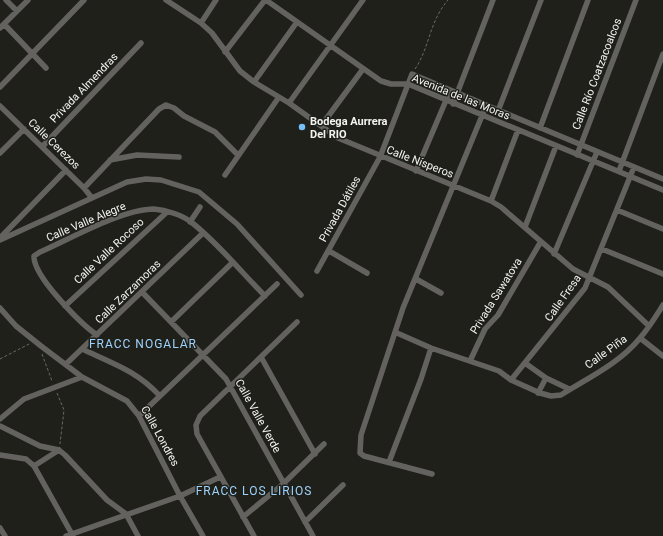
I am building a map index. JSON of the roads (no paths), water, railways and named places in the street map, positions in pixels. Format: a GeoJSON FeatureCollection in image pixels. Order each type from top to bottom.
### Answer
{"type":"FeatureCollection","features":[{"type":"Feature","properties":{"kind":"street"},"geometry":{"type":"LineString","coordinates":[[6,0],[17,10]]}},
{"type":"Feature","properties":{"kind":"street"},"geometry":{"type":"LineString","coordinates":[[28,0],[2,26],[33,53],[46,68]]}},
{"type":"Feature","properties":{"kind":"street"},"geometry":{"type":"LineString","coordinates":[[0,87],[84,0]]}},
{"type":"Feature","properties":{"kind":"street","name":"Calle Nísperos"},"geometry":{"type":"LineString","coordinates":[[166,0],[212,33],[240,71],[254,82],[289,103],[338,138],[380,157],[491,201],[525,227],[540,243],[572,269],[608,287],[649,326]]}},
{"type":"Feature","properties":{"kind":"street"},"geometry":{"type":"LineString","coordinates":[[200,23],[216,0]]}},
{"type":"Feature","properties":{"kind":"street"},"geometry":{"type":"LineString","coordinates":[[225,52],[265,0]]}},
{"type":"Feature","properties":{"kind":"street","name":"Avenida de las Moras"},"geometry":{"type":"LineString","coordinates":[[265,0],[385,83],[408,84],[663,190]]}},
{"type":"Feature","properties":{"kind":"street"},"geometry":{"type":"LineString","coordinates":[[289,103],[363,0]]}},
{"type":"Feature","properties":{"kind":"street"},"geometry":{"type":"LineString","coordinates":[[453,104],[493,0]]}},
{"type":"Feature","properties":{"kind":"street"},"geometry":{"type":"LineString","coordinates":[[498,111],[541,0]]}},
{"type":"Feature","properties":{"kind":"street"},"geometry":{"type":"LineString","coordinates":[[540,128],[588,0]]}},
{"type":"Feature","properties":{"kind":"street","name":"Calle Río Coatzacoalcos"},"geometry":{"type":"LineString","coordinates":[[577,154],[636,0]]}},
{"type":"Feature","properties":{"kind":"street"},"geometry":{"type":"LineString","coordinates":[[254,82],[297,22]]}},
{"type":"Feature","properties":{"kind":"street","name":"Privada Almendras"},"geometry":{"type":"LineString","coordinates":[[42,147],[141,43]]}},
{"type":"Feature","properties":{"kind":"street"},"geometry":{"type":"LineString","coordinates":[[619,171],[663,54]]}},
{"type":"Feature","properties":{"kind":"street"},"geometry":{"type":"LineString","coordinates":[[321,126],[363,69]]}},
{"type":"Feature","properties":{"kind":"street","name":"Avenida de las Moras"},"geometry":{"type":"LineString","coordinates":[[412,74],[663,179]]}},
{"type":"Feature","properties":{"kind":"street","name":"Privada Dátiles"},"geometry":{"type":"LineString","coordinates":[[317,271],[380,157],[412,74]]}},
{"type":"Feature","properties":{"kind":"street"},"geometry":{"type":"LineString","coordinates":[[416,171],[450,91]]}},
{"type":"Feature","properties":{"kind":"street"},"geometry":{"type":"LineString","coordinates":[[225,175],[279,97]]}},
{"type":"Feature","properties":{"kind":"street"},"geometry":{"type":"LineString","coordinates":[[84,188],[159,109],[166,105],[174,108],[184,116],[215,132],[238,155]]}},
{"type":"Feature","properties":{"kind":"street","name":"Calle Cerezos"},"geometry":{"type":"LineString","coordinates":[[0,106],[66,170],[92,198]]}},
{"type":"Feature","properties":{"kind":"street"},"geometry":{"type":"LineString","coordinates":[[432,474],[364,456],[360,453],[361,435],[404,308],[486,106]]}},
{"type":"Feature","properties":{"kind":"street"},"geometry":{"type":"LineString","coordinates":[[0,153],[24,130]]}},
{"type":"Feature","properties":{"kind":"street"},"geometry":{"type":"LineString","coordinates":[[491,201],[518,130]]}},
{"type":"Feature","properties":{"kind":"street"},"geometry":{"type":"LineString","coordinates":[[525,227],[556,146]]}},
{"type":"Feature","properties":{"kind":"street"},"geometry":{"type":"LineString","coordinates":[[554,254],[597,152]]}},
{"type":"Feature","properties":{"kind":"street"},"geometry":{"type":"LineString","coordinates":[[109,160],[137,155],[179,157]]}},
{"type":"Feature","properties":{"kind":"street","name":"Calle Fresa"},"geometry":{"type":"LineString","coordinates":[[511,380],[566,314],[585,288],[634,167]]}},
{"type":"Feature","properties":{"kind":"street"},"geometry":{"type":"LineString","coordinates":[[0,239],[66,170]]}},
{"type":"Feature","properties":{"kind":"street"},"geometry":{"type":"LineString","coordinates":[[0,239],[127,182],[146,179],[172,182],[199,192],[237,224],[301,295]]}},
{"type":"Feature","properties":{"kind":"street"},"geometry":{"type":"LineString","coordinates":[[190,222],[200,207]]}},
{"type":"Feature","properties":{"kind":"street","name":"Calle Valle Alegre"},"geometry":{"type":"LineString","coordinates":[[97,336],[78,320],[65,306],[37,268],[34,260],[36,254],[127,214],[155,209],[167,212],[190,222],[203,233],[265,296]]}},
{"type":"Feature","properties":{"kind":"street"},"geometry":{"type":"LineString","coordinates":[[617,210],[663,229]]}},
{"type":"Feature","properties":{"kind":"street","name":"Calle Valle Rocoso"},"geometry":{"type":"LineString","coordinates":[[65,306],[167,212]]}},
{"type":"Feature","properties":{"kind":"street","name":"Calle Zarzamoras"},"geometry":{"type":"LineString","coordinates":[[66,364],[203,233]]}},
{"type":"Feature","properties":{"kind":"street","name":"Privada Sawatova"},"geometry":{"type":"LineString","coordinates":[[470,361],[485,329],[498,315],[540,243]]}},
{"type":"Feature","properties":{"kind":"street"},"geometry":{"type":"LineString","coordinates":[[602,249],[663,274]]}},
{"type":"Feature","properties":{"kind":"street"},"geometry":{"type":"LineString","coordinates":[[329,251],[367,273]]}},
{"type":"Feature","properties":{"kind":"street"},"geometry":{"type":"LineString","coordinates":[[171,322],[232,263]]}},
{"type":"Feature","properties":{"kind":"street"},"geometry":{"type":"LineString","coordinates":[[416,279],[441,292]]}},
{"type":"Feature","properties":{"kind":"street"},"geometry":{"type":"LineString","coordinates":[[139,416],[277,284]]}},
{"type":"Feature","properties":{"kind":"street","name":"Calle Valle Verde"},"geometry":{"type":"LineString","coordinates":[[142,292],[226,379],[312,536]]}},
{"type":"Feature","properties":{"kind":"street","name":"Calle Piña"},"geometry":{"type":"LineString","coordinates":[[396,333],[431,348],[499,371],[511,380],[538,393],[546,396],[556,396],[569,390],[615,361],[640,338],[663,305]]}},
{"type":"Feature","properties":{"kind":"street","name":"Calle Londres"},"geometry":{"type":"LineString","coordinates":[[0,308],[16,326],[82,377],[120,397],[132,406],[139,416],[180,496],[203,536]]}},
{"type":"Feature","properties":{"kind":"street"},"geometry":{"type":"LineString","coordinates":[[254,536],[197,434],[196,425],[200,416],[297,322]]}},
{"type":"Feature","properties":{"kind":"street"},"geometry":{"type":"LineString","coordinates":[[640,338],[663,356]]}},
{"type":"Feature","properties":{"kind":"street"},"geometry":{"type":"LineString","coordinates":[[389,462],[421,379],[431,348]]}},
{"type":"Feature","properties":{"kind":"street"},"geometry":{"type":"LineString","coordinates":[[82,349],[138,375],[160,396]]}},
{"type":"Feature","properties":{"kind":"street"},"geometry":{"type":"LineString","coordinates":[[261,357],[314,454]]}},
{"type":"Feature","properties":{"kind":"street"},"geometry":{"type":"LineString","coordinates":[[525,363],[546,378],[569,390]]}},
{"type":"Feature","properties":{"kind":"street"},"geometry":{"type":"LineString","coordinates":[[1,417],[24,400],[56,389],[82,377]]}},
{"type":"Feature","properties":{"kind":"street"},"geometry":{"type":"LineString","coordinates":[[538,393],[546,378]]}},
{"type":"Feature","properties":{"kind":"street"},"geometry":{"type":"LineString","coordinates":[[0,426],[40,446],[59,450],[107,500],[126,514],[138,536]]}},
{"type":"Feature","properties":{"kind":"street"},"geometry":{"type":"LineString","coordinates":[[243,517],[283,484],[324,444]]}},
{"type":"Feature","properties":{"kind":"street"},"geometry":{"type":"LineString","coordinates":[[34,466],[59,450]]}},
{"type":"Feature","properties":{"kind":"street"},"geometry":{"type":"LineString","coordinates":[[0,455],[26,459],[34,466],[70,535],[180,496],[220,476]]}},
{"type":"Feature","properties":{"kind":"street"},"geometry":{"type":"LineString","coordinates":[[305,522],[342,485]]}},
{"type":"Feature","properties":{"kind":"street"},"geometry":{"type":"LineString","coordinates":[[0,528],[4,536]]}},
{"type":"Feature","properties":{"kind":"place","name":"Bodega Aurrera Del RIO"},"geometry":{"type":"Point","coordinates":[302,127]}},
{"type":"Feature","properties":{"kind":"district","name":"FRACC NOGALAR"},"geometry":{"type":"Point","coordinates":[143,344]}},
{"type":"Feature","properties":{"kind":"district","name":"FRACC LOS LIRIOS"},"geometry":{"type":"Point","coordinates":[254,491]}}]}
